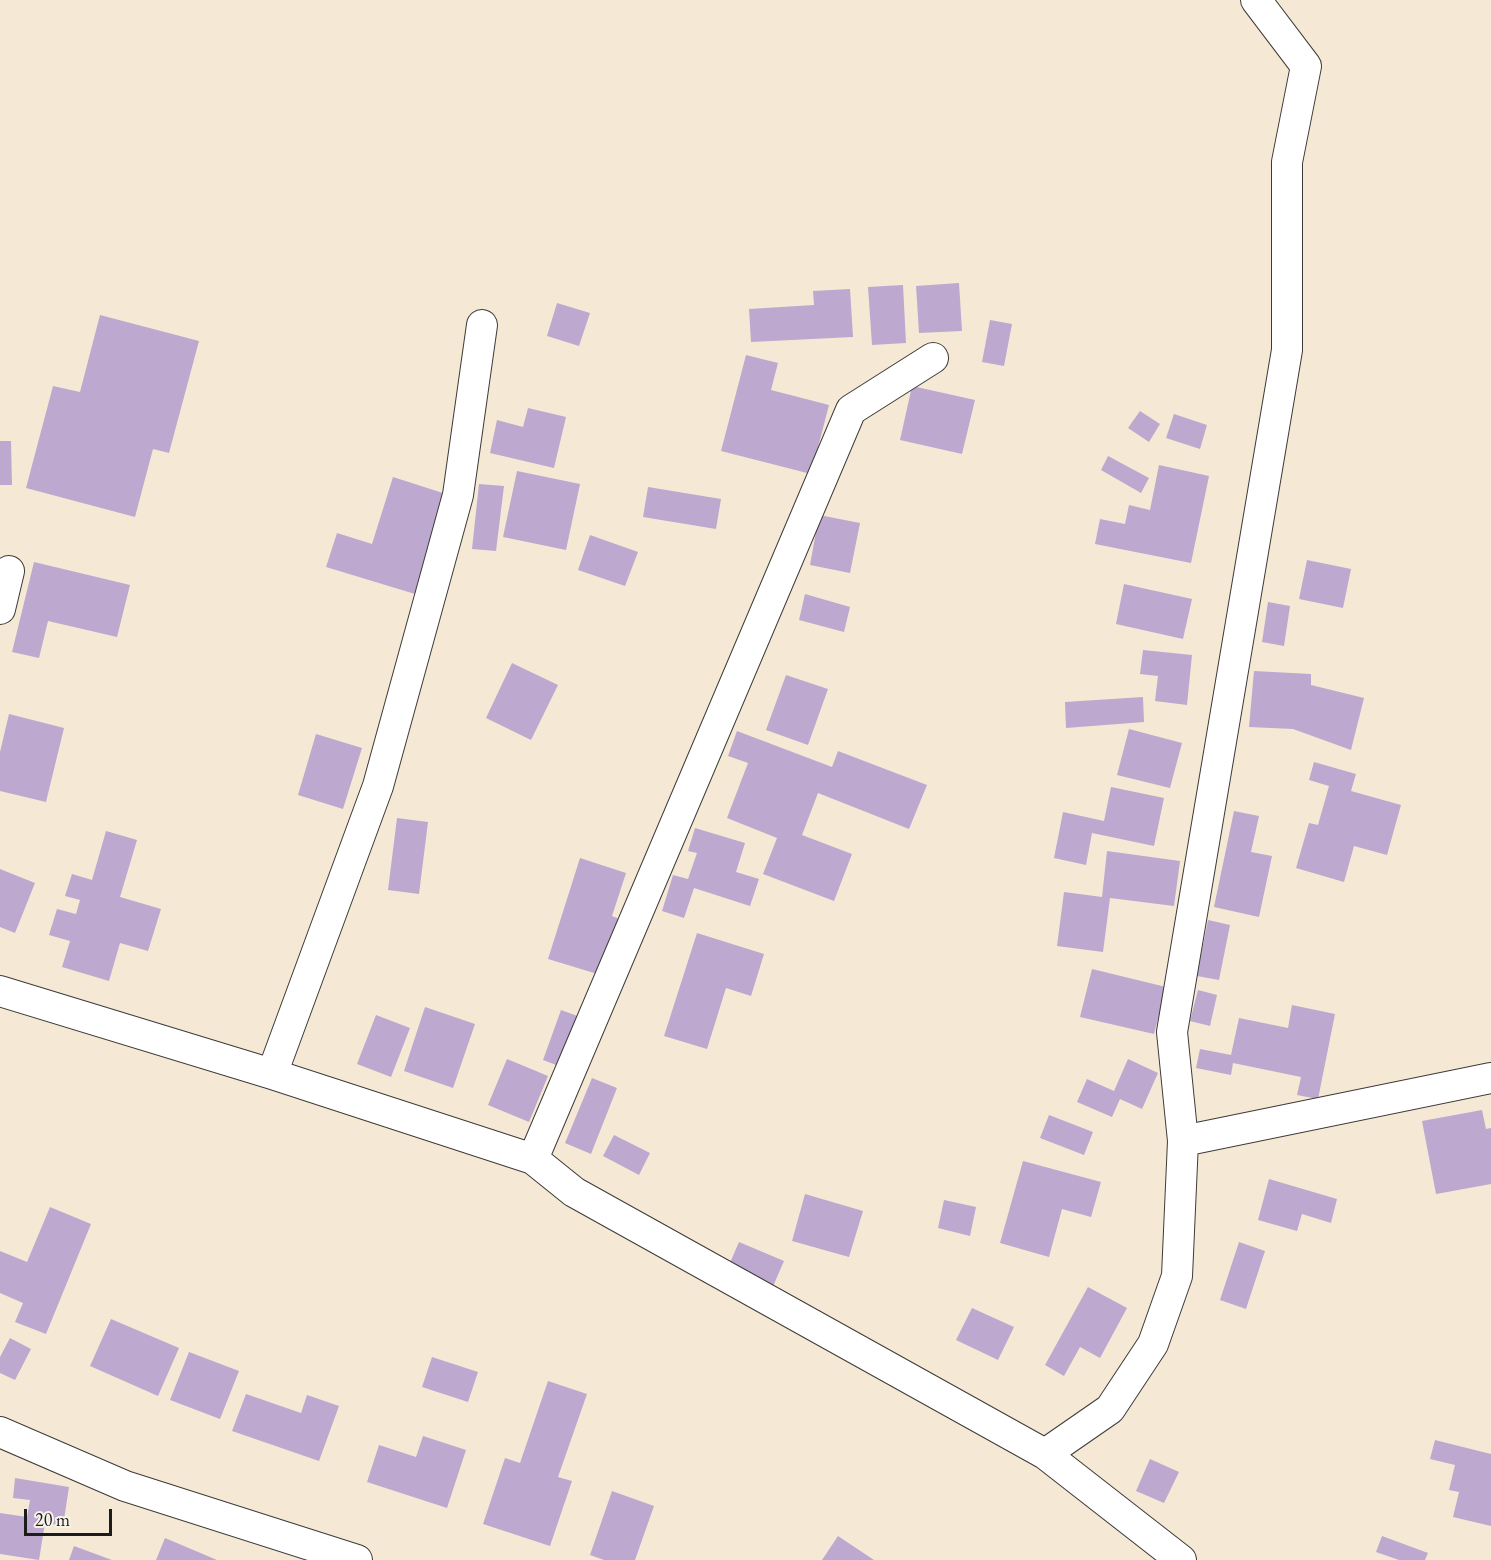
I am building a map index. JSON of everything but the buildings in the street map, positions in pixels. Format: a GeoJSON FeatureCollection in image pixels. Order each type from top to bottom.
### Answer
{"type":"FeatureCollection","features":[{"type":"Feature","properties":{"kind":"street"},"geometry":{"type":"LineString","coordinates":[[1045,1454],[1110,1409],[1154,1344],[1178,1276],[1182,1141],[1172,1032],[1287,350],[1287,162],[1306,66],[1256,0]]}},
{"type":"Feature","properties":{"kind":"street"},"geometry":{"type":"LineString","coordinates":[[272,1074],[378,786],[458,495],[482,325]]}},
{"type":"Feature","properties":{"kind":"street"},"geometry":{"type":"LineString","coordinates":[[533,1159],[851,410],[933,358]]}},
{"type":"Feature","properties":{"kind":"street"},"geometry":{"type":"LineString","coordinates":[[0,609],[9,571]]}},
{"type":"Feature","properties":{"kind":"street"},"geometry":{"type":"LineString","coordinates":[[0,991],[272,1074],[533,1159],[574,1192],[1045,1454],[1181,1560]]}},
{"type":"Feature","properties":{"kind":"street"},"geometry":{"type":"LineString","coordinates":[[1182,1141],[1491,1078]]}},
{"type":"Feature","properties":{"kind":"street"},"geometry":{"type":"LineString","coordinates":[[0,1432],[125,1486],[357,1560]]}}]}
